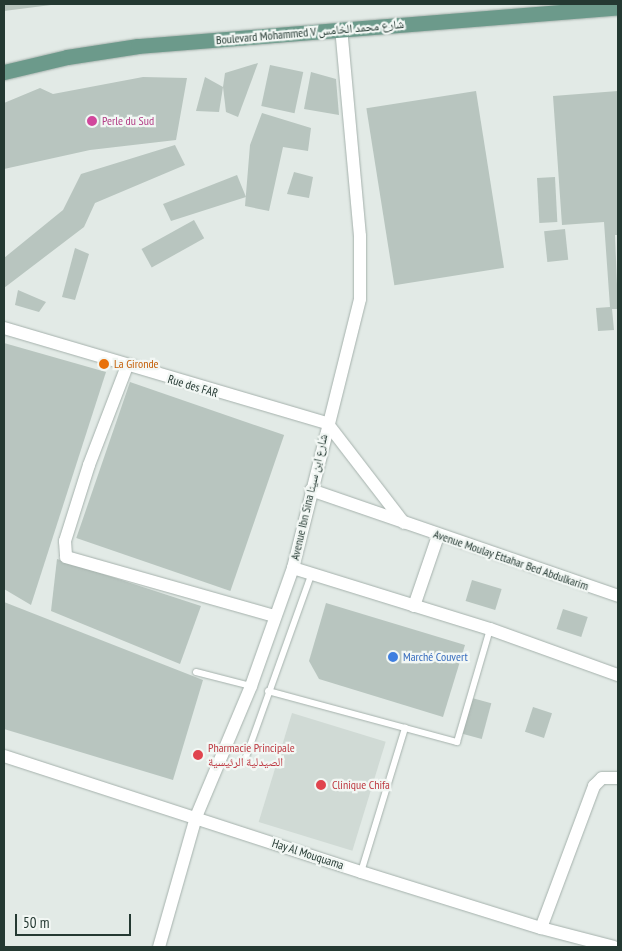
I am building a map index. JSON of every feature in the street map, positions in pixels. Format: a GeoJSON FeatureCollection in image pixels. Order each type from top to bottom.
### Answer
{"type":"FeatureCollection","features":[{"type":"Feature","properties":{"kind":"main road","name":"Boulevard Mohammed V شارع محمد الخامس"},"geometry":{"type":"LineString","coordinates":[[4,72],[67,57],[138,46],[618,8]]}},
{"type":"Feature","properties":{"kind":"street","name":"Avenue Ibn Sina شارع ابن سينا"},"geometry":{"type":"LineString","coordinates":[[159,947],[196,817],[251,686],[274,616],[293,568],[327,423],[360,299],[361,267],[341,29]]}},
{"type":"Feature","properties":{"kind":"street","name":"Rue des FAR"},"geometry":{"type":"LineString","coordinates":[[4,328],[127,366],[327,423]]}},
{"type":"Feature","properties":{"kind":"street"},"geometry":{"type":"LineString","coordinates":[[127,366],[89,465],[64,542],[66,557],[274,616]]}},
{"type":"Feature","properties":{"kind":"street"},"geometry":{"type":"LineString","coordinates":[[327,423],[404,523]]}},
{"type":"Feature","properties":{"kind":"street","name":"Avenue Moulay Ettahar Bed Abdulkarim"},"geometry":{"type":"LineString","coordinates":[[311,490],[438,536],[618,596]]}},
{"type":"Feature","properties":{"kind":"street"},"geometry":{"type":"LineString","coordinates":[[414,606],[438,536]]}},
{"type":"Feature","properties":{"kind":"street"},"geometry":{"type":"LineString","coordinates":[[293,568],[490,629],[618,674]]}},
{"type":"Feature","properties":{"kind":"street","name":"Hay Al Mouquama"},"geometry":{"type":"LineString","coordinates":[[4,756],[361,872],[541,928],[614,947]]}},
{"type":"Feature","properties":{"kind":"street"},"geometry":{"type":"LineString","coordinates":[[541,928],[594,786],[602,778],[618,778]]}},
{"type":"Feature","properties":{"kind":"lane"},"geometry":{"type":"LineString","coordinates":[[246,757],[268,691],[312,573]]}},
{"type":"Feature","properties":{"kind":"lane"},"geometry":{"type":"LineString","coordinates":[[268,691],[457,742],[490,629]]}},
{"type":"Feature","properties":{"kind":"lane"},"geometry":{"type":"LineString","coordinates":[[196,672],[251,686]]}},
{"type":"Feature","properties":{"kind":"lane"},"geometry":{"type":"LineString","coordinates":[[361,872],[405,728]]}},
{"type":"Feature","properties":{"kind":"path"},"geometry":{"type":"LineString","coordinates":[[252,740],[281,749]]}},
{"type":"Feature","properties":{"kind":"shaded area","name":"Clinique Chifa"},"geometry":{"type":"Polygon","coordinates":[[[292,713],[386,742],[352,851],[259,822],[292,713]]]}},
{"type":"Feature","properties":{"kind":"building"},"geometry":{"type":"Polygon","coordinates":[[[4,4],[51,4],[51,5],[4,11],[4,4]]]}},
{"type":"Feature","properties":{"kind":"building"},"geometry":{"type":"Polygon","coordinates":[[[258,63],[238,117],[226,112],[223,87],[225,73],[258,63]]]}},
{"type":"Feature","properties":{"kind":"building"},"geometry":{"type":"Polygon","coordinates":[[[270,65],[303,72],[295,113],[261,106],[270,65]]]}},
{"type":"Feature","properties":{"kind":"building"},"geometry":{"type":"Polygon","coordinates":[[[311,72],[336,79],[339,115],[304,109],[311,72]]]}},
{"type":"Feature","properties":{"kind":"building","name":"Perle du Sud"},"geometry":{"type":"Polygon","coordinates":[[[143,77],[187,78],[176,140],[90,150],[4,169],[4,103],[40,88],[53,94],[143,77]]]}},
{"type":"Feature","properties":{"kind":"building"},"geometry":{"type":"Polygon","coordinates":[[[205,77],[223,87],[219,112],[196,111],[205,77]]]}},
{"type":"Feature","properties":{"kind":"building"},"geometry":{"type":"Polygon","coordinates":[[[476,91],[504,268],[394,285],[366,108],[476,91]]]}},
{"type":"Feature","properties":{"kind":"building"},"geometry":{"type":"Polygon","coordinates":[[[618,91],[618,235],[615,235],[618,309],[612,309],[614,330],[598,331],[596,308],[610,307],[604,222],[562,225],[553,96],[618,91]]]}},
{"type":"Feature","properties":{"kind":"building"},"geometry":{"type":"Polygon","coordinates":[[[262,113],[311,128],[308,151],[283,147],[269,211],[245,206],[250,145],[262,113]]]}},
{"type":"Feature","properties":{"kind":"building"},"geometry":{"type":"Polygon","coordinates":[[[175,145],[185,165],[95,203],[84,227],[4,288],[4,258],[63,210],[81,174],[175,145]]]}},
{"type":"Feature","properties":{"kind":"building"},"geometry":{"type":"Polygon","coordinates":[[[294,172],[313,177],[309,198],[287,194],[294,172]]]}},
{"type":"Feature","properties":{"kind":"building"},"geometry":{"type":"Polygon","coordinates":[[[237,175],[246,197],[171,221],[163,204],[237,175]]]}},
{"type":"Feature","properties":{"kind":"building"},"geometry":{"type":"Polygon","coordinates":[[[555,177],[557,222],[539,223],[537,178],[555,177]]]}},
{"type":"Feature","properties":{"kind":"building"},"geometry":{"type":"Polygon","coordinates":[[[194,220],[204,238],[152,267],[142,249],[194,220]]]}},
{"type":"Feature","properties":{"kind":"building"},"geometry":{"type":"Polygon","coordinates":[[[565,229],[568,260],[547,262],[544,231],[565,229]]]}},
{"type":"Feature","properties":{"kind":"building"},"geometry":{"type":"Polygon","coordinates":[[[75,248],[89,254],[75,300],[62,297],[75,248]]]}},
{"type":"Feature","properties":{"kind":"building"},"geometry":{"type":"Polygon","coordinates":[[[18,290],[46,302],[39,312],[15,305],[18,290]]]}},
{"type":"Feature","properties":{"kind":"building"},"geometry":{"type":"Polygon","coordinates":[[[4,343],[106,372],[31,605],[4,589],[4,343]]]}},
{"type":"Feature","properties":{"kind":"building"},"geometry":{"type":"Polygon","coordinates":[[[130,382],[284,435],[230,591],[76,538],[130,382]]]}},
{"type":"Feature","properties":{"kind":"building"},"geometry":{"type":"Polygon","coordinates":[[[57,559],[201,606],[180,664],[51,611],[57,559]]]}},
{"type":"Feature","properties":{"kind":"building"},"geometry":{"type":"Polygon","coordinates":[[[472,580],[502,589],[495,610],[466,601],[472,580]]]}},
{"type":"Feature","properties":{"kind":"building"},"geometry":{"type":"Polygon","coordinates":[[[4,602],[203,680],[173,780],[4,729],[4,602]]]}},
{"type":"Feature","properties":{"kind":"building"},"geometry":{"type":"Polygon","coordinates":[[[326,603],[465,645],[443,717],[319,679],[309,661],[326,603]]]}},
{"type":"Feature","properties":{"kind":"building"},"geometry":{"type":"Polygon","coordinates":[[[563,609],[588,617],[581,637],[557,629],[563,609]]]}},
{"type":"Feature","properties":{"kind":"building"},"geometry":{"type":"Polygon","coordinates":[[[472,698],[491,703],[482,739],[462,734],[472,698]]]}},
{"type":"Feature","properties":{"kind":"building"},"geometry":{"type":"Polygon","coordinates":[[[533,707],[552,713],[544,738],[525,732],[533,707]]]}},
{"type":"Feature","properties":{"kind":"place","name":"Perle du Sud"},"geometry":{"type":"Point","coordinates":[92,121]}},
{"type":"Feature","properties":{"kind":"place","name":"La Gironde"},"geometry":{"type":"Point","coordinates":[104,364]}},
{"type":"Feature","properties":{"kind":"place","name":"Marché Couvert"},"geometry":{"type":"Point","coordinates":[393,657]}},
{"type":"Feature","properties":{"kind":"place","name":"Pharmacie Principale الصيدلية الرئيسية"},"geometry":{"type":"Point","coordinates":[198,755]}},
{"type":"Feature","properties":{"kind":"place","name":"Clinique Chifa"},"geometry":{"type":"Point","coordinates":[321,785]}}]}
